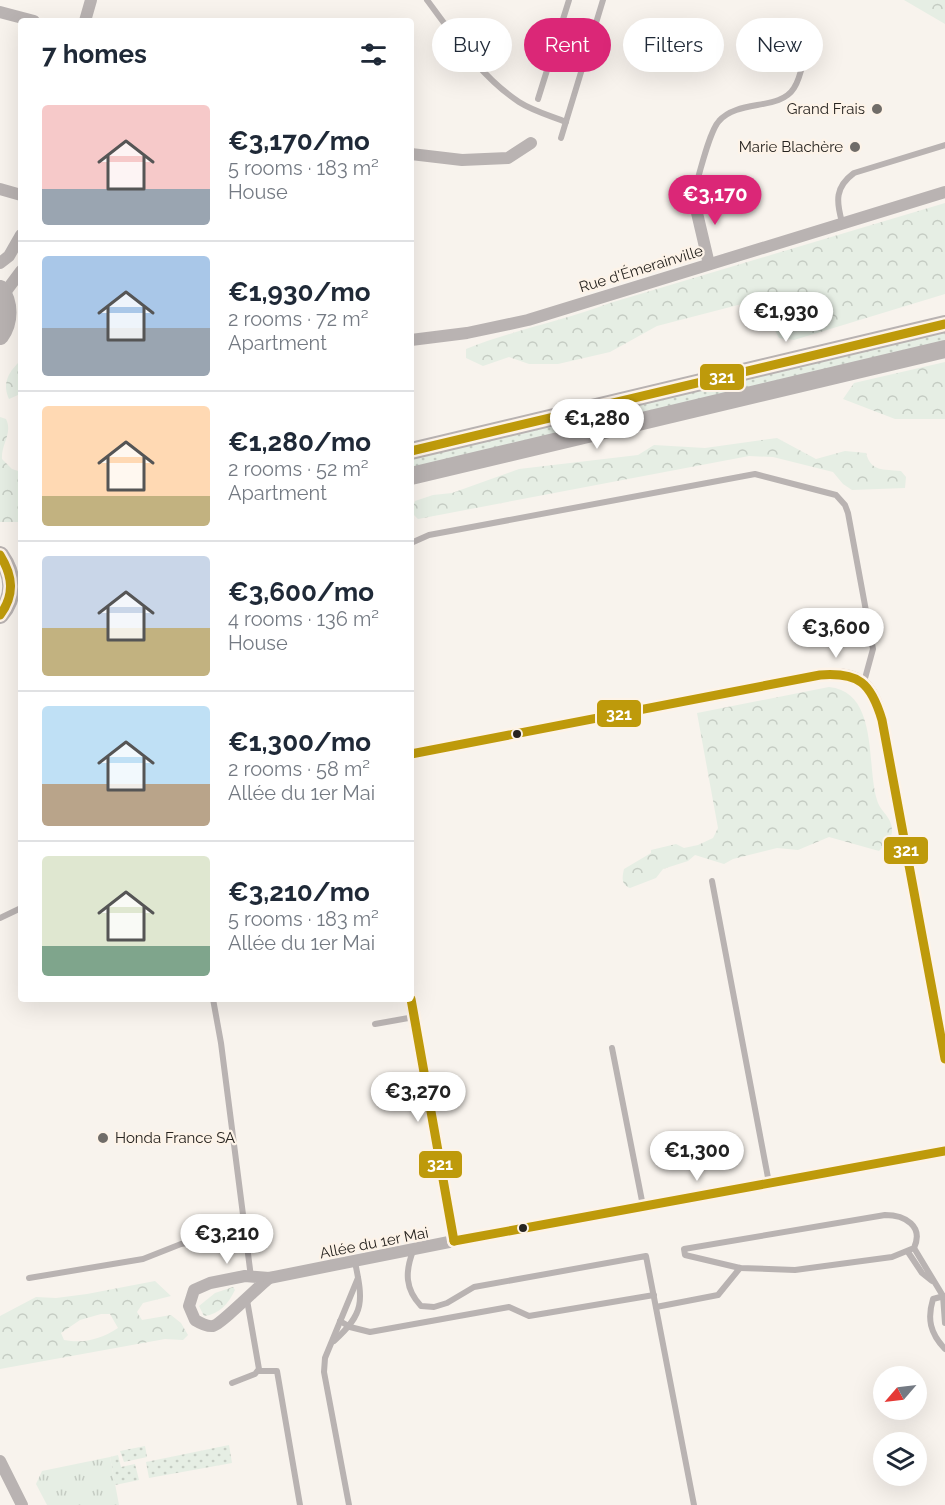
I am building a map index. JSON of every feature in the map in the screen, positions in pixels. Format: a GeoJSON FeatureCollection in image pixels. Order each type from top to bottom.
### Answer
{"type":"FeatureCollection","features":[{"type":"Feature","properties":{"kind":"street"},"geometry":{"type":"LineString","coordinates":[[86,18],[91,0]]}},
{"type":"Feature","properties":{"kind":"street"},"geometry":{"type":"LineString","coordinates":[[0,12],[23,18]]}},
{"type":"Feature","properties":{"kind":"street"},"geometry":{"type":"LineString","coordinates":[[414,154],[462,160],[508,158],[531,143]]}},
{"type":"Feature","properties":{"kind":"street"},"geometry":{"type":"LineString","coordinates":[[0,189],[18,194]]}},
{"type":"Feature","properties":{"kind":"street","name":"Rue d'Émerainville"},"geometry":{"type":"LineString","coordinates":[[414,340],[466,333],[528,320],[945,192]]}},
{"type":"Feature","properties":{"kind":"street"},"geometry":{"type":"LineString","coordinates":[[693,196],[709,264]]}},
{"type":"Feature","properties":{"kind":"street"},"geometry":{"type":"LineString","coordinates":[[0,263],[9,256],[18,241]]}},
{"type":"Feature","properties":{"kind":"street"},"geometry":{"type":"LineString","coordinates":[[0,336],[8,316],[2,291],[18,274]]}},
{"type":"Feature","properties":{"kind":"street"},"geometry":{"type":"LineString","coordinates":[[414,450],[945,324]]}},
{"type":"Feature","properties":{"kind":"street"},"geometry":{"type":"LineString","coordinates":[[414,475],[945,349]]}},
{"type":"Feature","properties":{"kind":"street"},"geometry":{"type":"LineString","coordinates":[[0,555],[18,556]]}},
{"type":"Feature","properties":{"kind":"street"},"geometry":{"type":"LineString","coordinates":[[0,555],[16,589],[0,615]]}},
{"type":"Feature","properties":{"kind":"street"},"geometry":{"type":"LineString","coordinates":[[414,753],[820,675],[841,674],[864,682],[874,693],[882,720],[945,1059]]}},
{"type":"Feature","properties":{"kind":"street"},"geometry":{"type":"LineString","coordinates":[[412,1002],[454,1241]]}},
{"type":"Feature","properties":{"kind":"street","name":"Allée du 1er Mai"},"geometry":{"type":"LineString","coordinates":[[269,1278],[246,1297],[220,1324],[214,1326],[195,1320],[191,1313],[191,1298],[199,1287],[251,1277],[269,1278],[454,1241],[945,1151]]}},
{"type":"Feature","properties":{"kind":"street"},"geometry":{"type":"LineString","coordinates":[[0,1461],[22,1505]]}},
{"type":"Feature","properties":{"kind":"lane"},"geometry":{"type":"LineString","coordinates":[[427,0],[458,42],[493,81],[521,103],[566,122]]}},
{"type":"Feature","properties":{"kind":"lane"},"geometry":{"type":"LineString","coordinates":[[538,99],[569,0]]}},
{"type":"Feature","properties":{"kind":"lane"},"geometry":{"type":"LineString","coordinates":[[561,138],[603,0]]}},
{"type":"Feature","properties":{"kind":"lane"},"geometry":{"type":"LineString","coordinates":[[693,196],[717,122],[738,107],[765,104],[785,96],[794,89],[799,72]]}},
{"type":"Feature","properties":{"kind":"lane"},"geometry":{"type":"LineString","coordinates":[[843,222],[837,196],[843,181],[854,172],[945,145]]}},
{"type":"Feature","properties":{"kind":"lane"},"geometry":{"type":"LineString","coordinates":[[414,542],[429,535],[755,474],[836,495],[845,505],[848,513],[873,649],[864,682]]}},
{"type":"Feature","properties":{"kind":"lane"},"geometry":{"type":"LineString","coordinates":[[712,881],[769,1184]]}},
{"type":"Feature","properties":{"kind":"lane"},"geometry":{"type":"LineString","coordinates":[[0,918],[18,909]]}},
{"type":"Feature","properties":{"kind":"lane"},"geometry":{"type":"LineString","coordinates":[[213,1002],[251,1277]]}},
{"type":"Feature","properties":{"kind":"lane"},"geometry":{"type":"LineString","coordinates":[[375,1024],[414,1017]]}},
{"type":"Feature","properties":{"kind":"lane"},"geometry":{"type":"LineString","coordinates":[[612,1047],[643,1207]]}},
{"type":"Feature","properties":{"kind":"lane"},"geometry":{"type":"LineString","coordinates":[[885,1215],[896,1215],[913,1224],[918,1234],[911,1250],[892,1257],[818,1268],[740,1268],[685,1256],[684,1249],[885,1215]]}},
{"type":"Feature","properties":{"kind":"lane"},"geometry":{"type":"LineString","coordinates":[[29,1278],[143,1259],[181,1244],[246,1232]]}},
{"type":"Feature","properties":{"kind":"lane"},"geometry":{"type":"LineString","coordinates":[[911,1250],[922,1273],[944,1296],[945,1323]]}},
{"type":"Feature","properties":{"kind":"lane"},"geometry":{"type":"LineString","coordinates":[[413,1251],[406,1269],[408,1287],[421,1306],[434,1307],[447,1303],[474,1287],[646,1256],[694,1505]]}},
{"type":"Feature","properties":{"kind":"lane"},"geometry":{"type":"LineString","coordinates":[[331,1344],[350,1327],[361,1304],[355,1262]]}},
{"type":"Feature","properties":{"kind":"lane"},"geometry":{"type":"LineString","coordinates":[[656,1307],[718,1294],[740,1268]]}},
{"type":"Feature","properties":{"kind":"lane"},"geometry":{"type":"LineString","coordinates":[[349,1505],[324,1372],[325,1358],[358,1278]]}},
{"type":"Feature","properties":{"kind":"lane"},"geometry":{"type":"LineString","coordinates":[[340,1321],[350,1327],[370,1332],[509,1307],[530,1316],[654,1295]]}},
{"type":"Feature","properties":{"kind":"lane"},"geometry":{"type":"LineString","coordinates":[[944,1296],[933,1299],[929,1314],[933,1337],[945,1349]]}},
{"type":"Feature","properties":{"kind":"lane"},"geometry":{"type":"LineString","coordinates":[[246,1297],[258,1371]]}},
{"type":"Feature","properties":{"kind":"lane"},"geometry":{"type":"LineString","coordinates":[[232,1383],[258,1371],[277,1371],[300,1505]]}},
{"type":"Feature","properties":{"kind":"green space"},"geometry":{"type":"Polygon","coordinates":[[[904,0],[945,0],[945,24],[904,0]]]}},
{"type":"Feature","properties":{"kind":"green space"},"geometry":{"type":"Polygon","coordinates":[[[945,203],[945,294],[794,340],[779,338],[770,321],[770,303],[788,292],[657,326],[610,352],[558,364],[529,364],[509,357],[483,366],[466,358],[466,349],[502,336],[945,203]]]}},
{"type":"Feature","properties":{"kind":"green space"},"geometry":{"type":"Polygon","coordinates":[[[945,332],[945,341],[414,467],[414,459],[945,332]]]}},
{"type":"Feature","properties":{"kind":"green space"},"geometry":{"type":"Polygon","coordinates":[[[945,362],[945,419],[895,419],[843,399],[854,383],[945,362]]]}},
{"type":"Feature","properties":{"kind":"green space"},"geometry":{"type":"Polygon","coordinates":[[[18,363],[18,395],[9,399],[6,384],[18,363]]]}},
{"type":"Feature","properties":{"kind":"green space"},"geometry":{"type":"Polygon","coordinates":[[[0,417],[6,419],[8,424],[2,459],[12,469],[18,471],[18,522],[0,522],[0,417]]]}},
{"type":"Feature","properties":{"kind":"green space"},"geometry":{"type":"Polygon","coordinates":[[[777,438],[816,459],[845,451],[866,453],[875,467],[901,471],[906,477],[905,488],[852,490],[843,484],[833,472],[773,457],[749,456],[418,519],[414,515],[415,501],[433,495],[452,493],[519,469],[638,455],[654,445],[705,448],[777,438]]]}},
{"type":"Feature","properties":{"kind":"green space"},"geometry":{"type":"Polygon","coordinates":[[[829,687],[845,692],[856,702],[868,732],[877,800],[892,827],[890,838],[879,851],[829,837],[798,850],[777,848],[733,859],[724,864],[695,855],[688,861],[663,869],[656,878],[630,888],[625,885],[624,869],[651,853],[651,850],[676,844],[684,848],[698,845],[713,838],[718,828],[697,713],[829,687]]]}},
{"type":"Feature","properties":{"kind":"green space"},"geometry":{"type":"Polygon","coordinates":[[[155,1281],[171,1296],[143,1303],[137,1312],[142,1320],[171,1315],[181,1323],[188,1335],[183,1340],[165,1339],[0,1369],[0,1316],[36,1297],[56,1298],[155,1281]],[[110,1314],[80,1320],[61,1333],[64,1340],[85,1341],[112,1332],[118,1328],[110,1314]]]}},
{"type":"Feature","properties":{"kind":"green space"},"geometry":{"type":"Polygon","coordinates":[[[233,1287],[235,1290],[223,1308],[204,1316],[199,1306],[215,1293],[233,1287]]]}},
{"type":"Feature","properties":{"kind":"green space"},"geometry":{"type":"Polygon","coordinates":[[[229,1445],[232,1463],[149,1478],[146,1462],[229,1445]]]}},
{"type":"Feature","properties":{"kind":"green space"},"geometry":{"type":"Polygon","coordinates":[[[145,1446],[147,1457],[124,1462],[120,1451],[145,1446]]]}},
{"type":"Feature","properties":{"kind":"green space"},"geometry":{"type":"Polygon","coordinates":[[[118,1455],[121,1467],[135,1464],[139,1480],[115,1485],[110,1457],[118,1455]]]}},
{"type":"Feature","properties":{"kind":"green space"},"geometry":{"type":"Polygon","coordinates":[[[110,1457],[119,1505],[47,1505],[36,1484],[42,1471],[110,1457]]]}},
{"type":"Feature","properties":{"kind":"transit line","name":"321"},"geometry":{"type":"LineString","coordinates":[[414,450],[945,324]]}},
{"type":"Feature","properties":{"kind":"transit line","name":"321"},"geometry":{"type":"LineString","coordinates":[[0,555],[10,578],[10,593],[0,615]]}},
{"type":"Feature","properties":{"kind":"transit line","name":"321"},"geometry":{"type":"LineString","coordinates":[[414,753],[820,675],[845,676],[861,682],[873,697],[882,720],[945,1059]]}},
{"type":"Feature","properties":{"kind":"transit line","name":"321"},"geometry":{"type":"LineString","coordinates":[[412,1002],[454,1241]]}},
{"type":"Feature","properties":{"kind":"transit line","name":"321"},"geometry":{"type":"LineString","coordinates":[[454,1241],[945,1151]]}},
{"type":"Feature","properties":{"kind":"place","name":"Grand Frais"},"geometry":{"type":"Point","coordinates":[877,109]}},
{"type":"Feature","properties":{"kind":"place","name":"Marie Blachère"},"geometry":{"type":"Point","coordinates":[855,147]}},
{"type":"Feature","properties":{"kind":"place","name":"Honda France SA"},"geometry":{"type":"Point","coordinates":[103,1138]}}]}
